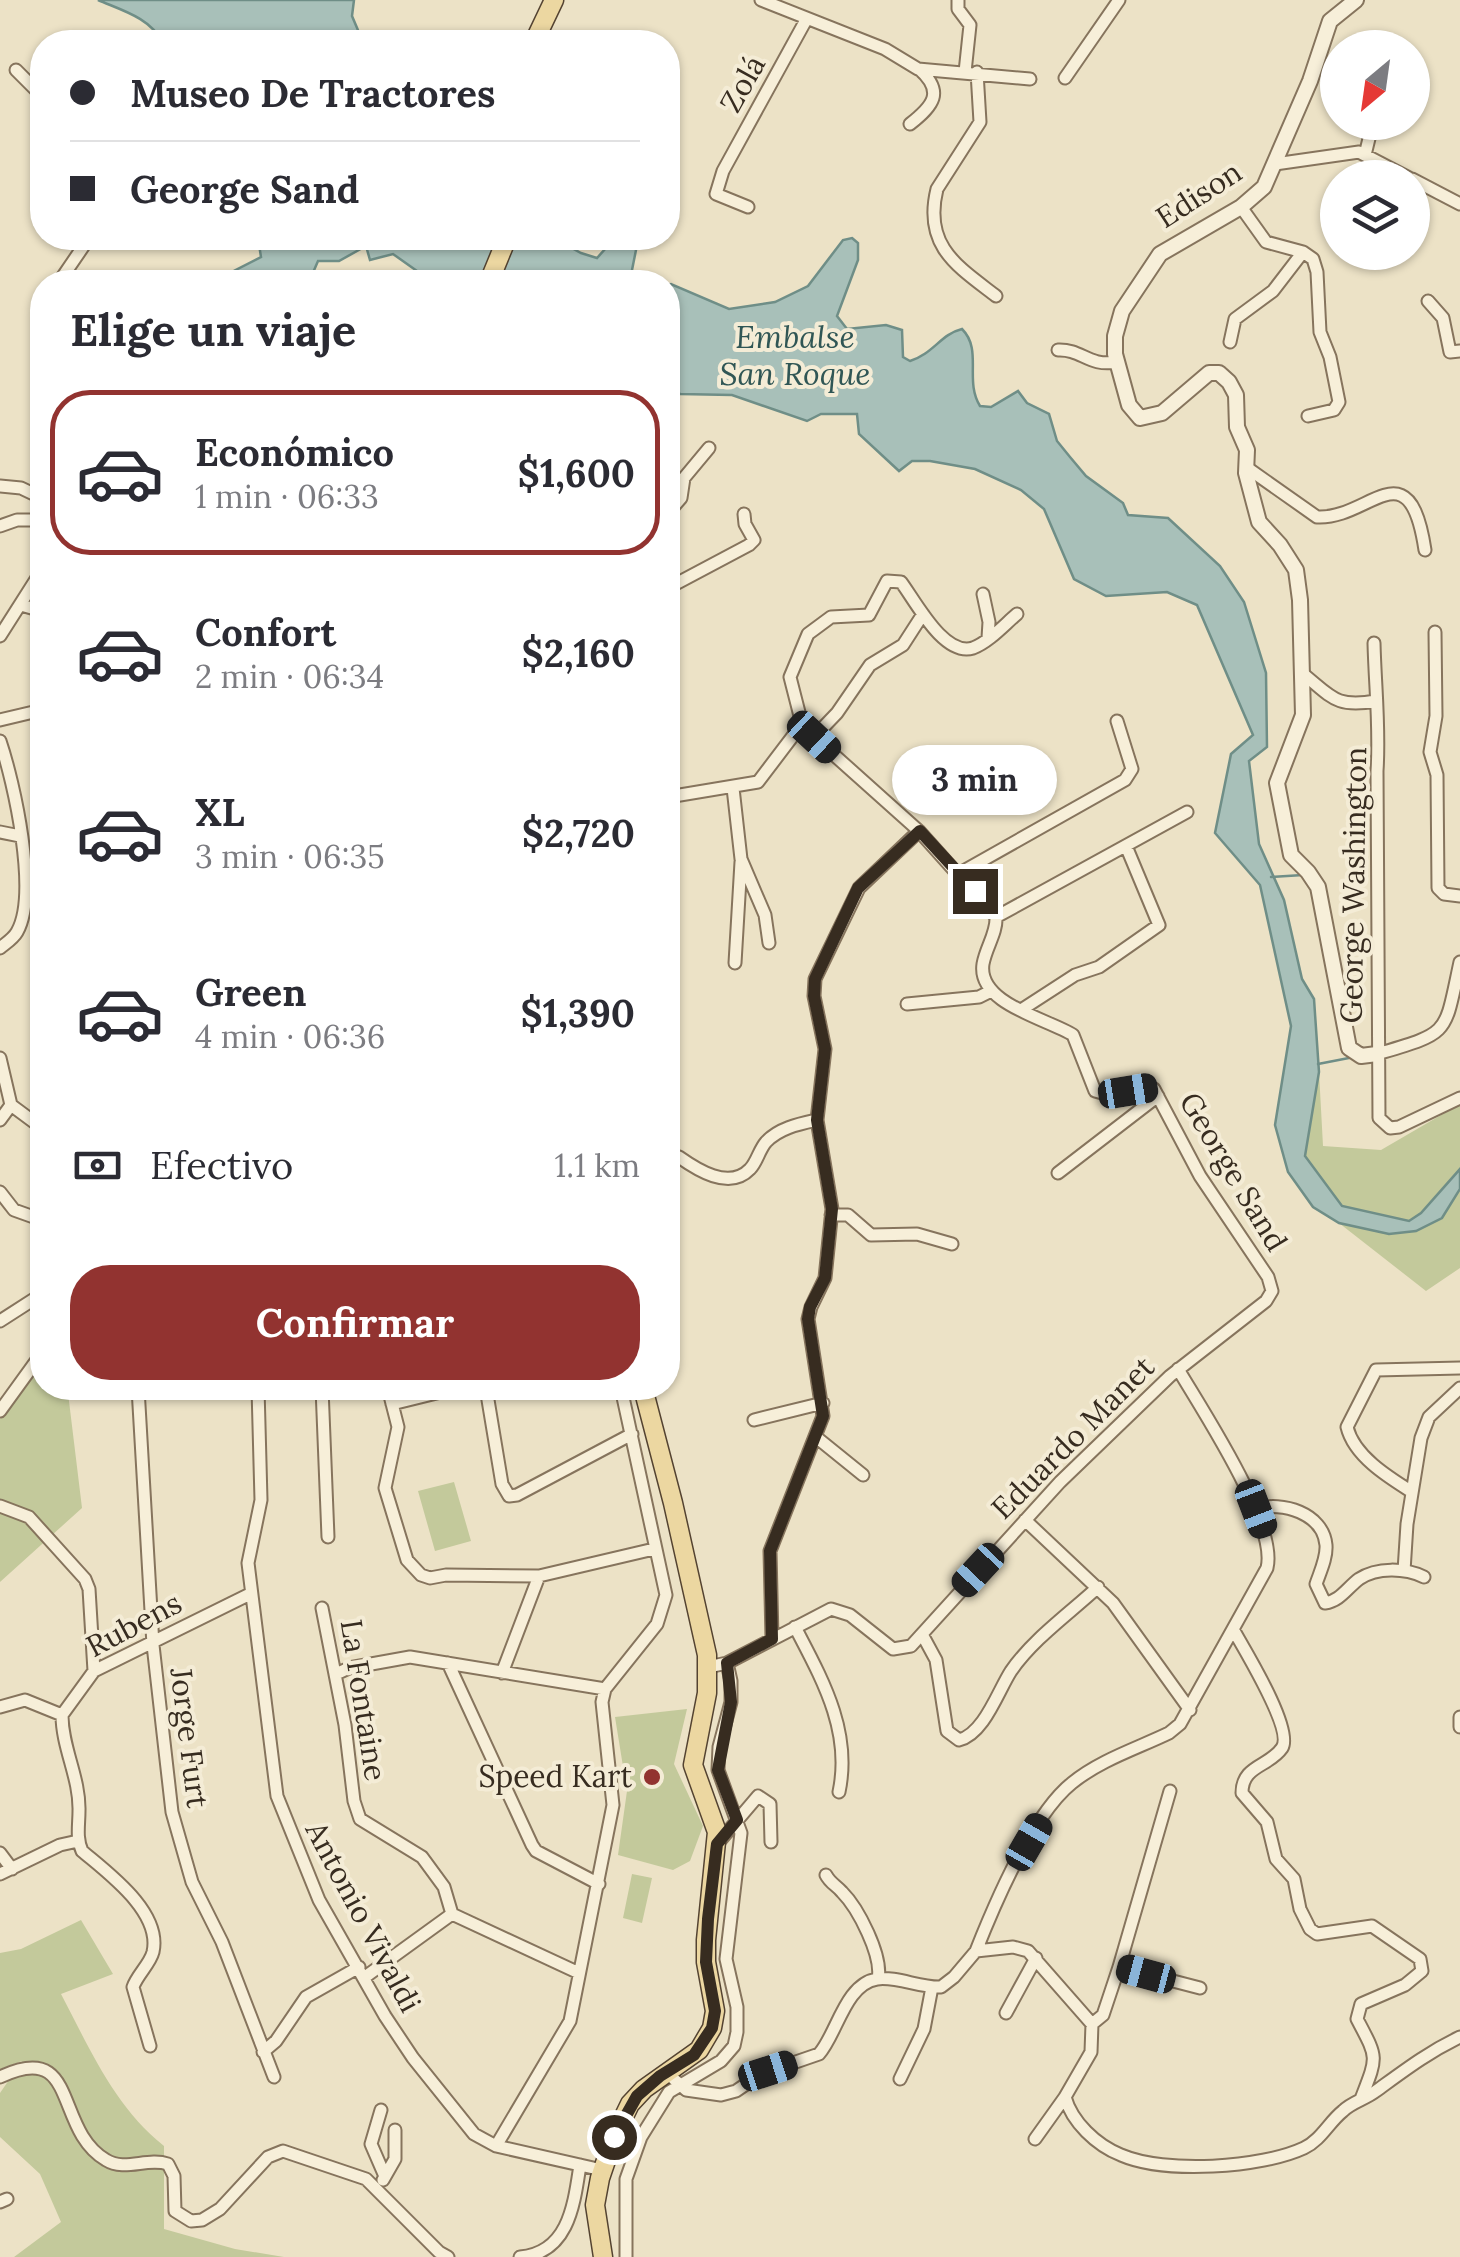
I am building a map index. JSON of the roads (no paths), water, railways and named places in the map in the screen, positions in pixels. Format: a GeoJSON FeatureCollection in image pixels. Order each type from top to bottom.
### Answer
{"type":"FeatureCollection","features":[{"type":"Feature","properties":{"kind":"main road"},"geometry":{"type":"LineString","coordinates":[[539,30],[551,2]]}},
{"type":"Feature","properties":{"kind":"main road"},"geometry":{"type":"LineString","coordinates":[[603,2257],[596,2213],[602,2170],[630,2104],[644,2089],[672,2079],[700,2050],[714,2021],[706,1962],[716,1824],[693,1765],[707,1693],[718,1665],[648,1400]]}},
{"type":"Feature","properties":{"kind":"main road"},"geometry":{"type":"LineString","coordinates":[[649,1400],[674,1502]]}},
{"type":"Feature","properties":{"kind":"street"},"geometry":{"type":"LineString","coordinates":[[761,0],[885,49],[918,69],[934,88],[930,106],[910,124]]}},
{"type":"Feature","properties":{"kind":"street"},"geometry":{"type":"LineString","coordinates":[[958,0],[958,9],[970,26],[971,72],[980,122],[937,189],[937,232],[947,257],[996,296]]}},
{"type":"Feature","properties":{"kind":"street"},"geometry":{"type":"LineString","coordinates":[[1065,78],[1119,0]]}},
{"type":"Feature","properties":{"kind":"street","name":"Edison"},"geometry":{"type":"LineString","coordinates":[[1246,467],[1247,450],[1237,428],[1233,388],[1218,373],[1209,373],[1162,413],[1140,418],[1132,411],[1114,346],[1119,319],[1156,258],[1240,207],[1264,187],[1330,21],[1356,0]]}},
{"type":"Feature","properties":{"kind":"street","name":"Zolá"},"geometry":{"type":"LineString","coordinates":[[748,207],[716,194],[723,171],[806,20]]}},
{"type":"Feature","properties":{"kind":"street"},"geometry":{"type":"LineString","coordinates":[[918,69],[1030,78]]}},
{"type":"Feature","properties":{"kind":"street"},"geometry":{"type":"LineString","coordinates":[[16,70],[30,84]]}},
{"type":"Feature","properties":{"kind":"street"},"geometry":{"type":"LineString","coordinates":[[1365,154],[1368,140]]}},
{"type":"Feature","properties":{"kind":"street"},"geometry":{"type":"LineString","coordinates":[[1275,164],[1353,152],[1376,160]]}},
{"type":"Feature","properties":{"kind":"street"},"geometry":{"type":"LineString","coordinates":[[1430,188],[1460,204]]}},
{"type":"Feature","properties":{"kind":"street"},"geometry":{"type":"LineString","coordinates":[[1240,207],[1266,242],[1303,252],[1316,266],[1320,332],[1340,402],[1334,410],[1308,416]]}},
{"type":"Feature","properties":{"kind":"street"},"geometry":{"type":"LineString","coordinates":[[1230,342],[1235,319],[1273,291],[1303,252]]}},
{"type":"Feature","properties":{"kind":"street"},"geometry":{"type":"LineString","coordinates":[[1428,301],[1443,318],[1450,352],[1460,351]]}},
{"type":"Feature","properties":{"kind":"street"},"geometry":{"type":"LineString","coordinates":[[1058,350],[1068,350],[1096,364],[1117,362]]}},
{"type":"Feature","properties":{"kind":"street"},"geometry":{"type":"LineString","coordinates":[[680,499],[684,478],[710,448]]}},
{"type":"Feature","properties":{"kind":"street"},"geometry":{"type":"LineString","coordinates":[[1246,467],[1317,516],[1330,517],[1386,493],[1408,502],[1420,521],[1425,550]]}},
{"type":"Feature","properties":{"kind":"street"},"geometry":{"type":"LineString","coordinates":[[1246,467],[1258,522],[1296,570],[1302,673],[1300,728],[1277,782],[1289,850],[1318,887],[1349,1048],[1360,1056],[1377,1054],[1441,1030],[1450,1012],[1460,962]]}},
{"type":"Feature","properties":{"kind":"street"},"geometry":{"type":"LineString","coordinates":[[0,486],[30,492]]}},
{"type":"Feature","properties":{"kind":"street"},"geometry":{"type":"LineString","coordinates":[[680,582],[750,545],[754,540],[744,524],[744,514]]}},
{"type":"Feature","properties":{"kind":"street"},"geometry":{"type":"LineString","coordinates":[[0,526],[30,520]]}},
{"type":"Feature","properties":{"kind":"street"},"geometry":{"type":"LineString","coordinates":[[907,1004],[979,997],[991,991],[982,970],[996,916],[920,831],[802,724],[790,677],[811,630],[831,617],[869,615],[884,585],[892,579],[900,582],[950,646],[972,648],[1017,614]]}},
{"type":"Feature","properties":{"kind":"street"},"geometry":{"type":"LineString","coordinates":[[0,636],[30,590]]}},
{"type":"Feature","properties":{"kind":"street"},"geometry":{"type":"LineString","coordinates":[[983,594],[988,638]]}},
{"type":"Feature","properties":{"kind":"street"},"geometry":{"type":"LineString","coordinates":[[21,605],[30,608]]}},
{"type":"Feature","properties":{"kind":"street"},"geometry":{"type":"LineString","coordinates":[[814,737],[837,713],[870,665],[908,639],[923,614]]}},
{"type":"Feature","properties":{"kind":"street"},"geometry":{"type":"LineString","coordinates":[[1434,632],[1436,716],[1430,752],[1436,775],[1438,888],[1444,894],[1460,896]]}},
{"type":"Feature","properties":{"kind":"street","name":"George Washington"},"geometry":{"type":"LineString","coordinates":[[1374,642],[1381,725],[1377,770],[1378,1110],[1385,1125],[1399,1127],[1460,1098]]}},
{"type":"Feature","properties":{"kind":"street"},"geometry":{"type":"LineString","coordinates":[[1302,673],[1335,701],[1353,705],[1376,701]]}},
{"type":"Feature","properties":{"kind":"street"},"geometry":{"type":"LineString","coordinates":[[0,720],[30,713]]}},
{"type":"Feature","properties":{"kind":"street"},"geometry":{"type":"LineString","coordinates":[[960,873],[1125,780],[1132,768],[1117,720]]}},
{"type":"Feature","properties":{"kind":"street"},"geometry":{"type":"LineString","coordinates":[[680,795],[734,788],[762,779],[802,724]]}},
{"type":"Feature","properties":{"kind":"street"},"geometry":{"type":"LineString","coordinates":[[0,740],[26,870],[26,904],[19,928],[0,948]]}},
{"type":"Feature","properties":{"kind":"street"},"geometry":{"type":"LineString","coordinates":[[734,788],[742,859],[735,963]]}},
{"type":"Feature","properties":{"kind":"street"},"geometry":{"type":"LineString","coordinates":[[996,916],[1186,812]]}},
{"type":"Feature","properties":{"kind":"street"},"geometry":{"type":"LineString","coordinates":[[772,1639],[770,1551],[823,1416],[808,1319],[825,1278],[831,1216],[817,1120],[825,1049],[814,990],[817,972],[858,888],[920,831]]}},
{"type":"Feature","properties":{"kind":"street"},"geometry":{"type":"LineString","coordinates":[[0,832],[20,836]]}},
{"type":"Feature","properties":{"kind":"street"},"geometry":{"type":"LineString","coordinates":[[1021,1010],[1159,926],[1126,846]]}},
{"type":"Feature","properties":{"kind":"street"},"geometry":{"type":"LineString","coordinates":[[742,859],[765,915],[769,943]]}},
{"type":"Feature","properties":{"kind":"street"},"geometry":{"type":"LineString","coordinates":[[26,870],[30,870]]}},
{"type":"Feature","properties":{"kind":"street","name":"George Sand"},"geometry":{"type":"LineString","coordinates":[[991,991],[1034,1020],[1073,1035],[1094,1091],[1106,1094],[1148,1088],[1158,1096],[1200,1176],[1258,1261],[1272,1291]]}},
{"type":"Feature","properties":{"kind":"street"},"geometry":{"type":"LineString","coordinates":[[0,1058],[11,1106],[30,1119]]}},
{"type":"Feature","properties":{"kind":"street"},"geometry":{"type":"LineString","coordinates":[[1058,1173],[1158,1096]]}},
{"type":"Feature","properties":{"kind":"street"},"geometry":{"type":"LineString","coordinates":[[0,1120],[11,1106]]}},
{"type":"Feature","properties":{"kind":"street"},"geometry":{"type":"LineString","coordinates":[[680,1158],[698,1171],[729,1179],[740,1177],[751,1168],[768,1140],[791,1126],[817,1120]]}},
{"type":"Feature","properties":{"kind":"street"},"geometry":{"type":"LineString","coordinates":[[0,1192],[14,1210],[30,1216]]}},
{"type":"Feature","properties":{"kind":"street"},"geometry":{"type":"LineString","coordinates":[[831,1216],[848,1215],[871,1235],[917,1234],[952,1244]]}},
{"type":"Feature","properties":{"kind":"street","name":"Eduardo Manet"},"geometry":{"type":"LineString","coordinates":[[923,1636],[954,1595],[1060,1482],[1178,1369],[1266,1301],[1272,1291]]}},
{"type":"Feature","properties":{"kind":"street"},"geometry":{"type":"LineString","coordinates":[[0,1321],[30,1302]]}},
{"type":"Feature","properties":{"kind":"street"},"geometry":{"type":"LineString","coordinates":[[1412,1492],[1381,1473],[1347,1427],[1376,1370],[1460,1368]]}},
{"type":"Feature","properties":{"kind":"street"},"geometry":{"type":"LineString","coordinates":[[672,2079],[698,2094],[728,2094],[761,2074],[819,2054],[849,2002],[868,1983],[878,1978],[932,1987],[949,1982],[976,1951],[998,1896],[1059,1795],[1083,1775],[1169,1733],[1190,1710],[1267,1568],[1268,1539],[1256,1509],[1178,1369]]}},
{"type":"Feature","properties":{"kind":"street"},"geometry":{"type":"LineString","coordinates":[[0,1411],[30,1370]]}},
{"type":"Feature","properties":{"kind":"street"},"geometry":{"type":"LineString","coordinates":[[1404,1571],[1412,1492],[1426,1423],[1460,1388]]}},
{"type":"Feature","properties":{"kind":"street","name":"Jorge Furt"},"geometry":{"type":"LineString","coordinates":[[139,1400],[152,1641],[178,1842],[274,2076]]}},
{"type":"Feature","properties":{"kind":"street","name":"Antonio Vivaldi"},"geometry":{"type":"LineString","coordinates":[[258,1400],[262,1500],[249,1551],[250,1594],[279,1808],[330,1923],[413,2058],[474,2134],[496,2146],[602,2170]]}},
{"type":"Feature","properties":{"kind":"street"},"geometry":{"type":"LineString","coordinates":[[323,1400],[328,1538]]}},
{"type":"Feature","properties":{"kind":"street"},"geometry":{"type":"LineString","coordinates":[[391,1400],[398,1427],[385,1488],[407,1560],[421,1575],[539,1576],[654,1549]]}},
{"type":"Feature","properties":{"kind":"street"},"geometry":{"type":"LineString","coordinates":[[392,1404],[408,1400]]}},
{"type":"Feature","properties":{"kind":"street"},"geometry":{"type":"LineString","coordinates":[[488,1400],[502,1484],[510,1496],[650,1417]]}},
{"type":"Feature","properties":{"kind":"street"},"geometry":{"type":"LineString","coordinates":[[496,2146],[570,2021],[614,1794],[602,1702],[604,1688],[648,1638],[664,1611],[664,1579],[654,1549],[624,1400]]}},
{"type":"Feature","properties":{"kind":"street"},"geometry":{"type":"LineString","coordinates":[[754,1420],[823,1403]]}},
{"type":"Feature","properties":{"kind":"street"},"geometry":{"type":"LineString","coordinates":[[816,1437],[863,1475]]}},
{"type":"Feature","properties":{"kind":"street"},"geometry":{"type":"LineString","coordinates":[[0,1506],[28,1517],[85,1578],[94,1671]]}},
{"type":"Feature","properties":{"kind":"street"},"geometry":{"type":"LineString","coordinates":[[1256,1509],[1280,1506],[1305,1514],[1323,1534],[1326,1547],[1316,1584],[1325,1603],[1335,1601],[1361,1578],[1376,1572],[1404,1571],[1424,1577]]}},
{"type":"Feature","properties":{"kind":"street"},"geometry":{"type":"LineString","coordinates":[[1025,1520],[1098,1587],[1136,1632],[1190,1710]]}},
{"type":"Feature","properties":{"kind":"street"},"geometry":{"type":"LineString","coordinates":[[502,1673],[539,1576]]}},
{"type":"Feature","properties":{"kind":"street"},"geometry":{"type":"LineString","coordinates":[[626,2257],[628,2166],[656,2109],[672,2079],[722,2062],[734,2046],[738,2007],[726,1959],[742,1834],[718,1770],[731,1702],[718,1665],[836,1609],[893,1648],[911,1646],[923,1636],[936,1660],[944,1725],[959,1740],[972,1736],[1018,1662],[1098,1587]]}},
{"type":"Feature","properties":{"kind":"street","name":"Rubens"},"geometry":{"type":"LineString","coordinates":[[62,1715],[94,1671],[250,1594]]}},
{"type":"Feature","properties":{"kind":"street","name":"La Fontaine"},"geometry":{"type":"LineString","coordinates":[[322,1608],[360,1819],[422,1857],[444,1888],[452,1914]]}},
{"type":"Feature","properties":{"kind":"street"},"geometry":{"type":"LineString","coordinates":[[795,1627],[827,1688],[838,1722],[842,1762],[839,1792]]}},
{"type":"Feature","properties":{"kind":"street"},"geometry":{"type":"LineString","coordinates":[[1234,1631],[1265,1685],[1284,1740],[1281,1750],[1252,1769],[1242,1787],[1245,1799],[1268,1822],[1276,1858],[1297,1883],[1300,1909],[1310,1929],[1317,1934],[1368,1924],[1420,1959],[1422,1971],[1414,1980],[1360,2004],[1357,2019],[1370,2038],[1375,2056],[1361,2100]]}},
{"type":"Feature","properties":{"kind":"street"},"geometry":{"type":"LineString","coordinates":[[336,1674],[410,1657],[604,1688]]}},
{"type":"Feature","properties":{"kind":"street"},"geometry":{"type":"LineString","coordinates":[[448,1663],[536,1852],[598,1884]]}},
{"type":"Feature","properties":{"kind":"street"},"geometry":{"type":"LineString","coordinates":[[0,1707],[25,1700],[62,1715],[79,1796],[78,1841],[82,1851],[138,1902],[152,1937],[151,1957],[133,1987],[150,2046]]}},
{"type":"Feature","properties":{"kind":"street"},"geometry":{"type":"LineString","coordinates":[[1460,1718],[1460,1727]]}},
{"type":"Feature","properties":{"kind":"street"},"geometry":{"type":"LineString","coordinates":[[1092,2024],[1102,2015],[1119,1967],[1170,1790]]}},
{"type":"Feature","properties":{"kind":"street"},"geometry":{"type":"LineString","coordinates":[[717,1844],[753,1800],[764,1797],[770,1804],[772,1842]]}},
{"type":"Feature","properties":{"kind":"street"},"geometry":{"type":"LineString","coordinates":[[0,1852],[6,1871],[78,1841]]}},
{"type":"Feature","properties":{"kind":"street"},"geometry":{"type":"LineString","coordinates":[[826,1875],[847,1899],[876,1950],[878,1978]]}},
{"type":"Feature","properties":{"kind":"street"},"geometry":{"type":"LineString","coordinates":[[711,1899],[734,1895]]}},
{"type":"Feature","properties":{"kind":"street"},"geometry":{"type":"LineString","coordinates":[[263,2052],[276,2041],[306,1997],[362,1972],[452,1914],[579,1974]]}},
{"type":"Feature","properties":{"kind":"street"},"geometry":{"type":"LineString","coordinates":[[976,1951],[1021,1948],[1036,1958],[1092,2024],[1092,2052],[1036,2139]]}},
{"type":"Feature","properties":{"kind":"street"},"geometry":{"type":"LineString","coordinates":[[1006,2013],[1036,1958]]}},
{"type":"Feature","properties":{"kind":"street"},"geometry":{"type":"LineString","coordinates":[[1119,1967],[1200,1988]]}},
{"type":"Feature","properties":{"kind":"street"},"geometry":{"type":"LineString","coordinates":[[900,2079],[924,2029],[932,1987]]}},
{"type":"Feature","properties":{"kind":"street"},"geometry":{"type":"LineString","coordinates":[[1065,2096],[1076,2122],[1120,2155],[1203,2166],[1263,2158],[1307,2146],[1341,2112],[1420,2058],[1460,2037]]}},
{"type":"Feature","properties":{"kind":"street"},"geometry":{"type":"LineString","coordinates":[[0,2077],[31,2065],[52,2076],[64,2091],[77,2130],[106,2161],[127,2165],[152,2160],[168,2164],[174,2176],[175,2211],[190,2221],[212,2216],[277,2151],[366,2179],[448,2257]]}},
{"type":"Feature","properties":{"kind":"street"},"geometry":{"type":"LineString","coordinates":[[382,2110],[371,2144],[384,2174],[382,2194]]}},
{"type":"Feature","properties":{"kind":"street"},"geometry":{"type":"LineString","coordinates":[[384,2174],[395,2159],[395,2130]]}},
{"type":"Feature","properties":{"kind":"street"},"geometry":{"type":"LineString","coordinates":[[520,2257],[541,2253],[564,2231],[574,2204],[580,2165]]}},
{"type":"Feature","properties":{"kind":"water"},"geometry":{"type":"Polygon","coordinates":[[[98,0],[354,0],[352,16],[358,30],[154,30],[125,11],[98,0]]]}},
{"type":"Feature","properties":{"kind":"water","name":"Embalse San Roque"},"geometry":{"type":"Polygon","coordinates":[[[852,238],[858,243],[858,260],[837,316],[847,329],[886,325],[902,330],[903,357],[910,361],[962,329],[971,346],[973,386],[980,406],[991,407],[1018,391],[1027,403],[1049,414],[1057,441],[1086,476],[1123,503],[1128,515],[1168,518],[1220,566],[1244,602],[1266,673],[1267,747],[1249,761],[1259,844],[1284,900],[1302,979],[1314,999],[1319,1072],[1305,1156],[1342,1206],[1409,1221],[1460,1169],[1460,1189],[1442,1218],[1416,1231],[1389,1234],[1339,1223],[1313,1207],[1288,1172],[1275,1125],[1291,1026],[1260,885],[1215,833],[1231,754],[1253,735],[1197,605],[1167,592],[1106,596],[1074,579],[1044,509],[1021,490],[975,469],[930,461],[912,461],[899,471],[859,434],[857,414],[821,414],[807,421],[732,395],[680,394],[680,288],[729,309],[775,302],[808,286],[843,240],[852,238]]]}},
{"type":"Feature","properties":{"kind":"water"},"geometry":{"type":"Polygon","coordinates":[[[260,250],[359,250],[339,261],[318,261],[314,270],[236,270],[261,257],[260,250]]]}},
{"type":"Feature","properties":{"kind":"water"},"geometry":{"type":"Polygon","coordinates":[[[367,250],[576,250],[597,258],[604,250],[636,250],[632,270],[416,270],[393,254],[370,260],[367,250]]]}},
{"type":"Feature","properties":{"kind":"waterway"},"geometry":{"type":"LineString","coordinates":[[1271,877],[1303,875]]}},
{"type":"Feature","properties":{"kind":"waterway"},"geometry":{"type":"LineString","coordinates":[[1318,1064],[1354,1057]]}},
{"type":"Feature","properties":{"kind":"place","name":"Speed Kart"},"geometry":{"type":"Point","coordinates":[652,1777]}}]}
